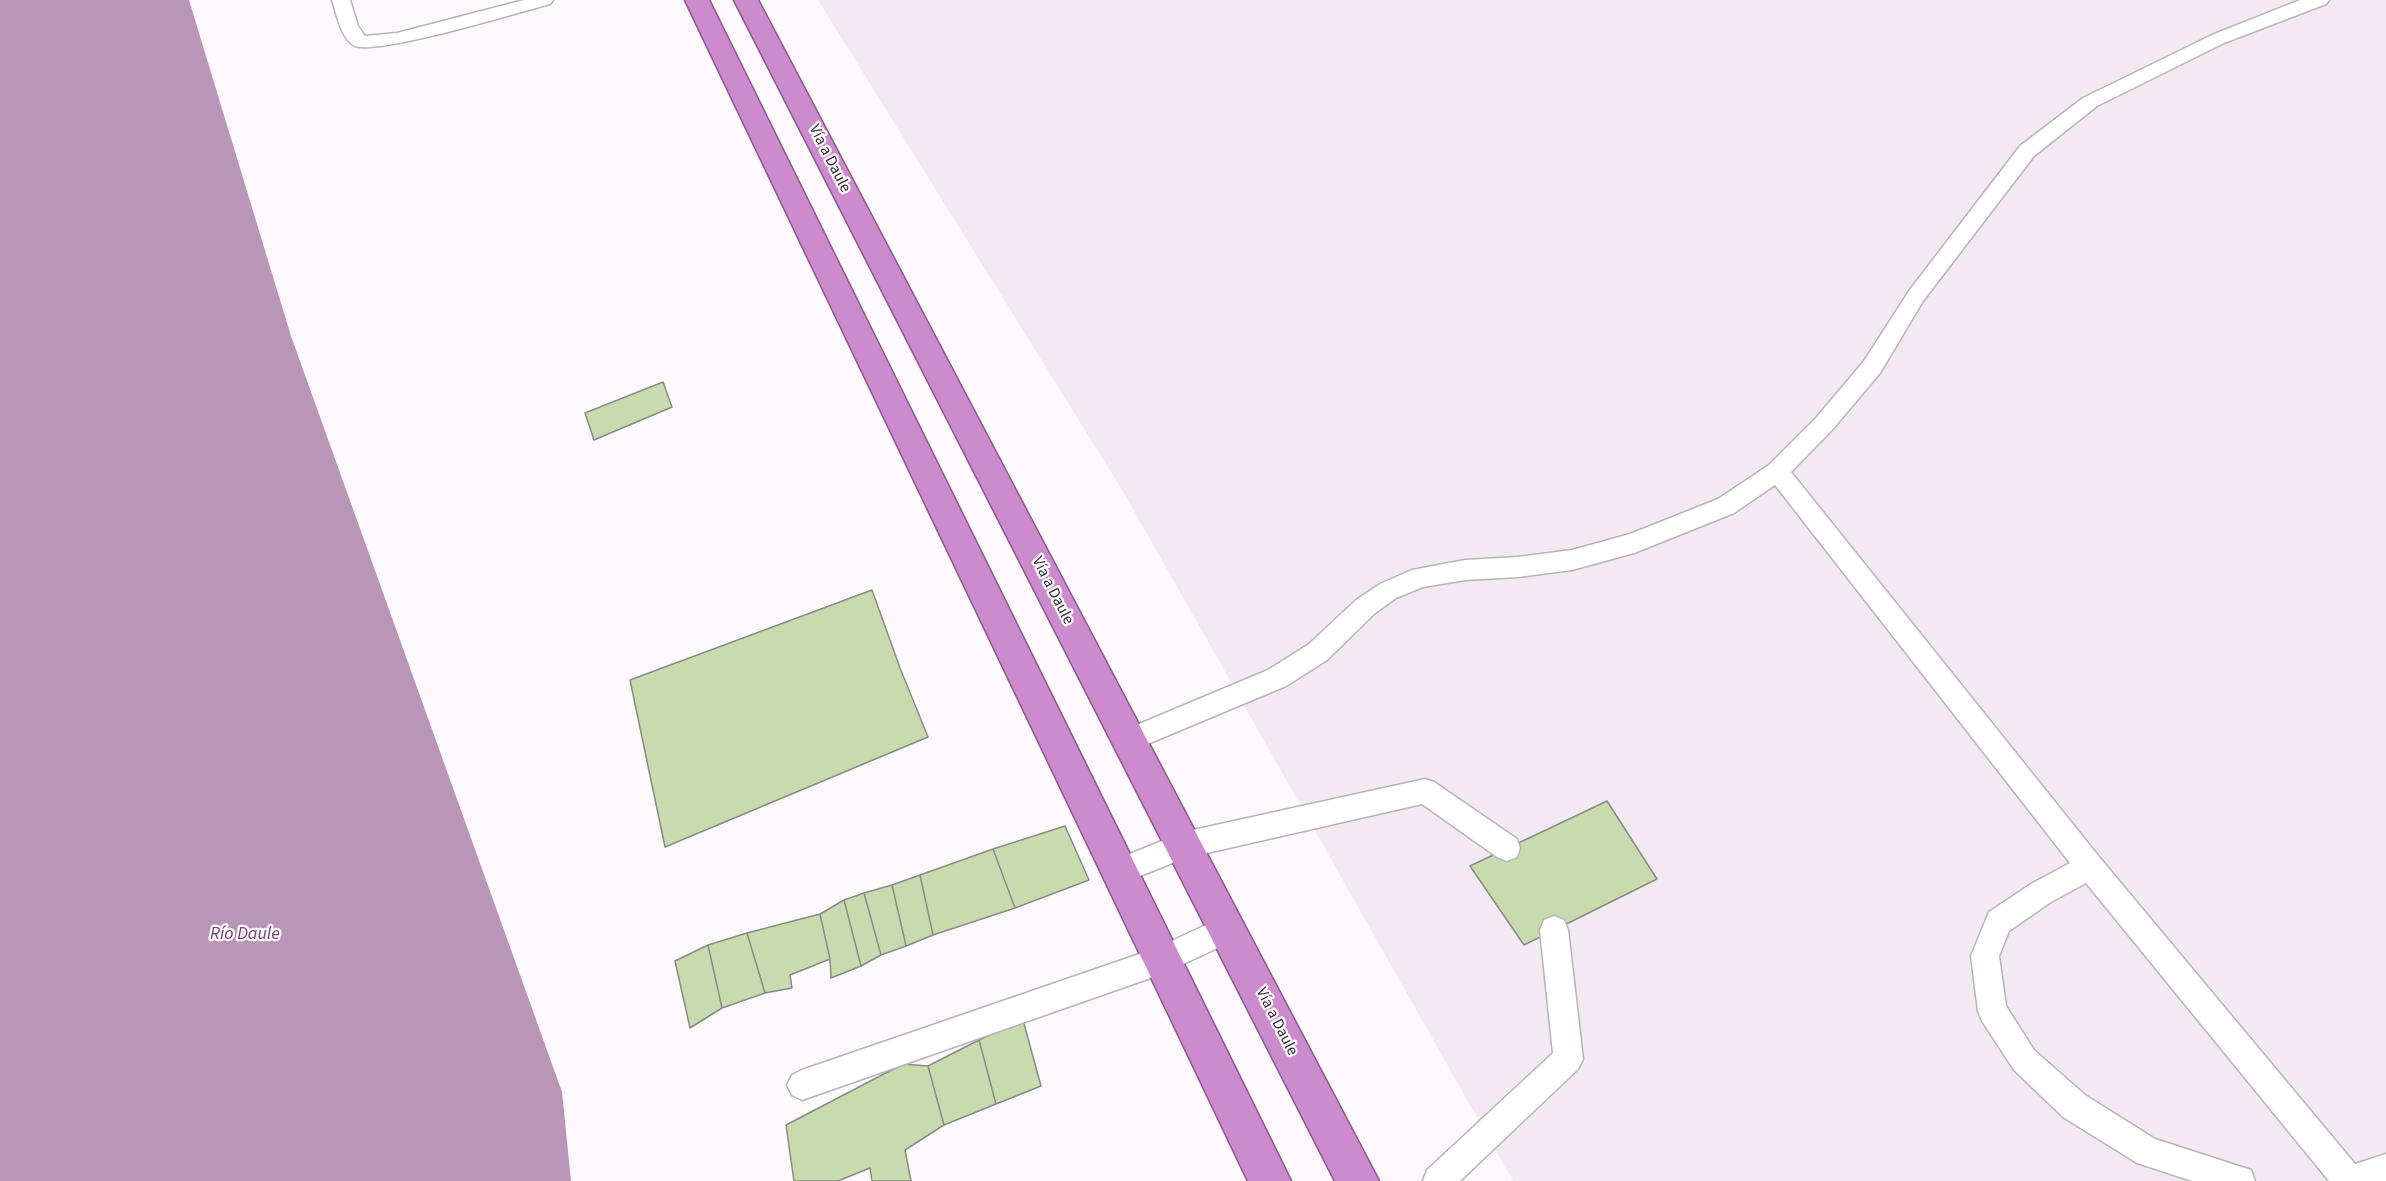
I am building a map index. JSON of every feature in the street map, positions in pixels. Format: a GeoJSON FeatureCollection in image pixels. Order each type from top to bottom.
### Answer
{"type":"FeatureCollection","features":[{"type":"Feature","properties":{"kind":"highway"},"geometry":{"type":"LineString","coordinates":[[697,0],[1270,1181]]}},
{"type":"Feature","properties":{"kind":"highway","name":"Vía a Daule"},"geometry":{"type":"LineString","coordinates":[[746,0],[1358,1181]]}},
{"type":"Feature","properties":{"kind":"lane"},"geometry":{"type":"LineString","coordinates":[[341,0],[349,27],[360,42],[397,39],[544,0]]}},
{"type":"Feature","properties":{"kind":"lane"},"geometry":{"type":"LineString","coordinates":[[1129,740],[1276,678],[1318,652],[1388,591],[1420,577],[1465,570],[1518,567],[1572,560],[1634,543],[1726,506],[1777,471],[1824,424],[1872,367],[1916,296],[2027,151],[2090,102],[2218,39],[2320,0]]}},
{"type":"Feature","properties":{"kind":"lane"},"geometry":{"type":"LineString","coordinates":[[1777,471],[2090,867],[2350,1181],[2386,1169]]}},
{"type":"Feature","properties":{"kind":"lane"},"geometry":{"type":"LineString","coordinates":[[1120,871],[1184,845],[1425,792],[1507,848]]}},
{"type":"Feature","properties":{"kind":"lane"},"geometry":{"type":"LineString","coordinates":[[2090,867],[2041,893],[1999,922],[1985,956],[1992,1011],[2024,1060],[2074,1106],[2148,1152],[2240,1181]]}},
{"type":"Feature","properties":{"kind":"lane"},"geometry":{"type":"LineString","coordinates":[[802,1085],[1162,960],[1227,929]]}},
{"type":"Feature","properties":{"kind":"lane"},"geometry":{"type":"LineString","coordinates":[[1438,1181],[1568,1059],[1554,930]]}},
{"type":"Feature","properties":{"kind":"shaded area"},"geometry":{"type":"Polygon","coordinates":[[[818,0],[2386,0],[2386,1181],[1513,1181],[1124,493],[818,0]]]}},
{"type":"Feature","properties":{"kind":"water","name":"Río Daule"},"geometry":{"type":"Polygon","coordinates":[[[0,0],[189,0],[291,336],[562,1092],[571,1181],[0,1181],[0,0]]]}},
{"type":"Feature","properties":{"kind":"building"},"geometry":{"type":"Polygon","coordinates":[[[663,382],[672,407],[594,440],[585,413],[663,382]]]}},
{"type":"Feature","properties":{"kind":"building"},"geometry":{"type":"Polygon","coordinates":[[[872,590],[928,737],[665,847],[630,680],[872,590]]]}},
{"type":"Feature","properties":{"kind":"building"},"geometry":{"type":"Polygon","coordinates":[[[1607,801],[1657,879],[1524,945],[1470,866],[1607,801]]]}},
{"type":"Feature","properties":{"kind":"building"},"geometry":{"type":"Polygon","coordinates":[[[1065,826],[1089,880],[1015,908],[993,849],[1065,826]]]}},
{"type":"Feature","properties":{"kind":"building"},"geometry":{"type":"Polygon","coordinates":[[[993,849],[1015,908],[933,935],[920,875],[993,849]]]}},
{"type":"Feature","properties":{"kind":"building"},"geometry":{"type":"Polygon","coordinates":[[[920,875],[933,935],[906,946],[892,885],[920,875]]]}},
{"type":"Feature","properties":{"kind":"building"},"geometry":{"type":"Polygon","coordinates":[[[892,885],[906,946],[881,955],[864,893],[892,885]]]}},
{"type":"Feature","properties":{"kind":"building"},"geometry":{"type":"Polygon","coordinates":[[[864,893],[881,955],[861,966],[844,900],[864,893]]]}},
{"type":"Feature","properties":{"kind":"building"},"geometry":{"type":"Polygon","coordinates":[[[844,900],[861,966],[831,978],[830,959],[820,914],[844,900]]]}},
{"type":"Feature","properties":{"kind":"building"},"geometry":{"type":"Polygon","coordinates":[[[820,914],[830,959],[790,975],[792,988],[765,993],[747,933],[820,914]]]}},
{"type":"Feature","properties":{"kind":"building"},"geometry":{"type":"Polygon","coordinates":[[[747,933],[765,993],[722,1008],[708,945],[747,933]]]}},
{"type":"Feature","properties":{"kind":"building"},"geometry":{"type":"Polygon","coordinates":[[[708,945],[722,1008],[690,1028],[675,961],[708,945]]]}},
{"type":"Feature","properties":{"kind":"building"},"geometry":{"type":"Polygon","coordinates":[[[1023,1020],[1041,1086],[996,1104],[979,1040],[1023,1020]]]}},
{"type":"Feature","properties":{"kind":"building"},"geometry":{"type":"Polygon","coordinates":[[[979,1040],[996,1104],[944,1125],[928,1066],[979,1040]]]}},
{"type":"Feature","properties":{"kind":"building"},"geometry":{"type":"Polygon","coordinates":[[[903,1064],[928,1066],[944,1125],[905,1150],[911,1181],[872,1181],[870,1168],[838,1181],[794,1181],[786,1125],[903,1064]]]}}]}
